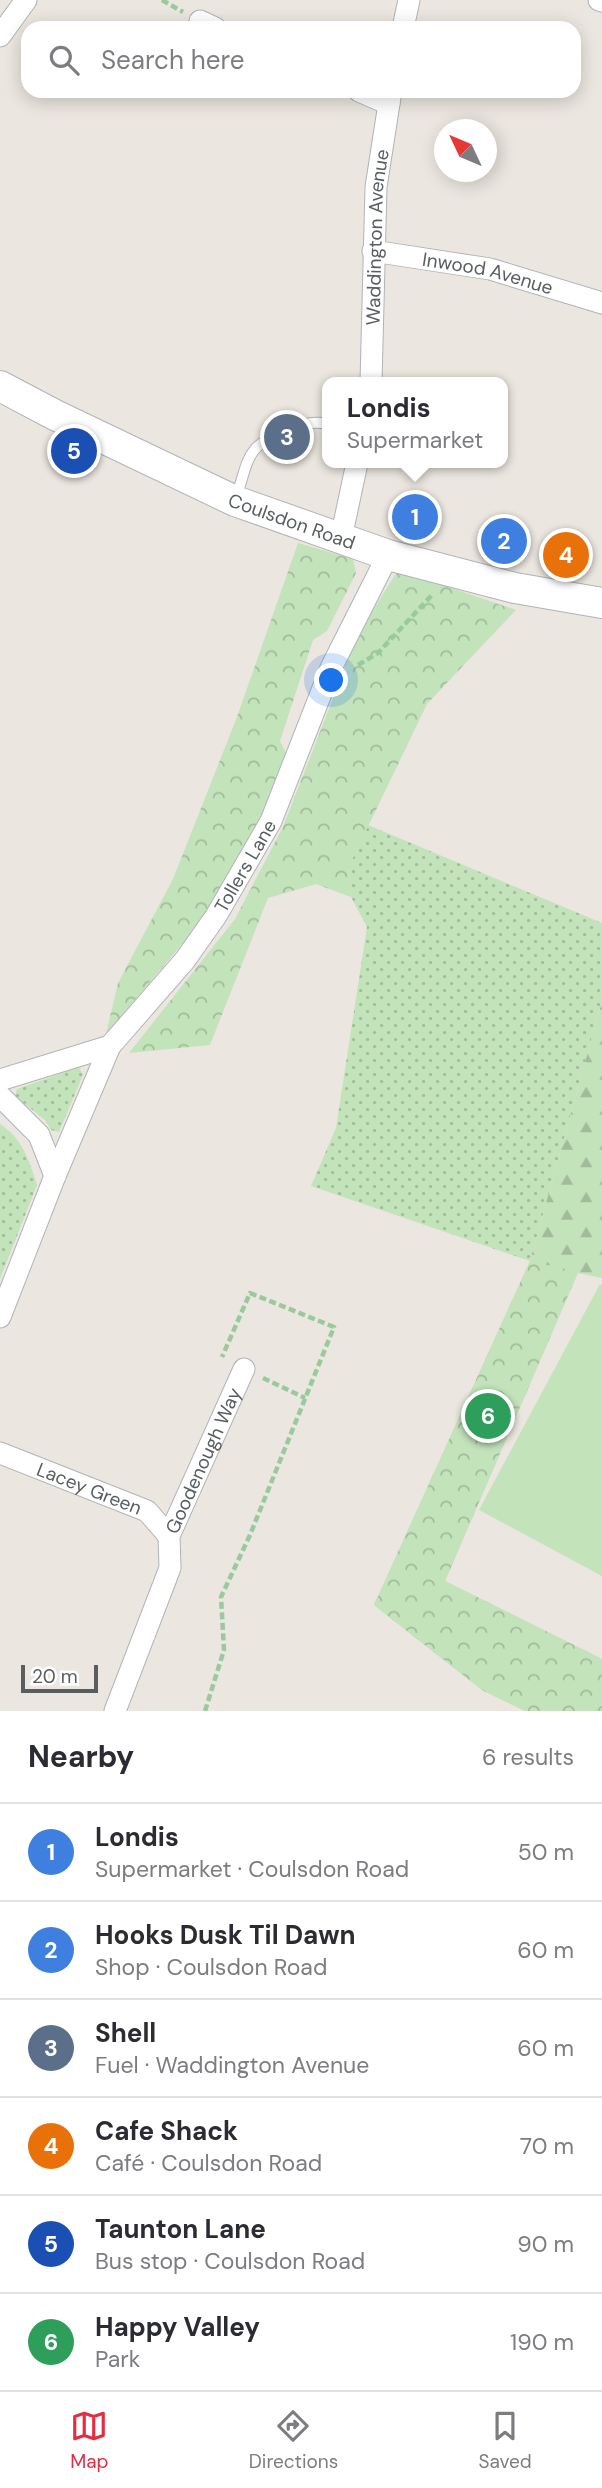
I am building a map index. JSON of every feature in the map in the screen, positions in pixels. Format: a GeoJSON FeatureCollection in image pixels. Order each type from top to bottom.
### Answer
{"type":"FeatureCollection","features":[{"type":"Feature","properties":{"kind":"main road","name":"Coulsdon Road"},"geometry":{"type":"LineString","coordinates":[[0,386],[235,500],[388,555],[515,588],[602,603]]}},
{"type":"Feature","properties":{"kind":"street"},"geometry":{"type":"LineString","coordinates":[[0,36],[26,0]]}},
{"type":"Feature","properties":{"kind":"street"},"geometry":{"type":"LineString","coordinates":[[404,21],[409,0]]}},
{"type":"Feature","properties":{"kind":"street","name":"Waddington Avenue"},"geometry":{"type":"LineString","coordinates":[[371,377],[376,187],[390,98]]}},
{"type":"Feature","properties":{"kind":"street","name":"Inwood Avenue"},"geometry":{"type":"LineString","coordinates":[[373,251],[490,269],[602,303]]}},
{"type":"Feature","properties":{"kind":"street"},"geometry":{"type":"LineString","coordinates":[[341,538],[356,468]]}},
{"type":"Feature","properties":{"kind":"street","name":"Tollers Lane"},"geometry":{"type":"LineString","coordinates":[[110,1046],[171,978],[216,916],[271,821],[331,668],[388,555]]}},
{"type":"Feature","properties":{"kind":"street"},"geometry":{"type":"LineString","coordinates":[[0,1080],[110,1046]]}},
{"type":"Feature","properties":{"kind":"street"},"geometry":{"type":"LineString","coordinates":[[0,1317],[110,1046]]}},
{"type":"Feature","properties":{"kind":"street"},"geometry":{"type":"LineString","coordinates":[[0,1096],[39,1135],[55,1176]]}},
{"type":"Feature","properties":{"kind":"street","name":"Goodenough Way"},"geometry":{"type":"LineString","coordinates":[[115,1711],[170,1568],[169,1536],[244,1369]]}},
{"type":"Feature","properties":{"kind":"street","name":"Lacey Green"},"geometry":{"type":"LineString","coordinates":[[0,1453],[147,1511],[169,1536]]}},
{"type":"Feature","properties":{"kind":"lane"},"geometry":{"type":"LineString","coordinates":[[235,500],[250,455],[257,444],[304,424],[322,423]]}},
{"type":"Feature","properties":{"kind":"path"},"geometry":{"type":"LineString","coordinates":[[331,668],[349,669],[365,662],[401,629],[437,589]]}},
{"type":"Feature","properties":{"kind":"path"},"geometry":{"type":"LineString","coordinates":[[205,1711],[224,1650],[221,1597],[250,1535],[334,1327],[250,1293],[221,1360]]}},
{"type":"Feature","properties":{"kind":"green space"},"geometry":{"type":"Polygon","coordinates":[[[298,543],[353,559],[356,573],[327,631],[313,640],[280,741],[287,755],[258,824],[210,911],[106,1034],[118,983],[173,879],[237,717],[298,543]]]}},
{"type":"Feature","properties":{"kind":"green space"},"geometry":{"type":"Polygon","coordinates":[[[398,570],[516,610],[427,704],[349,866],[351,897],[316,884],[268,898],[210,1045],[129,1053],[235,919],[283,827],[358,634],[398,570]]]}},
{"type":"Feature","properties":{"kind":"green space"},"geometry":{"type":"Polygon","coordinates":[[[368,825],[602,923],[602,1001],[530,1261],[311,1186],[336,1128],[367,927],[351,897],[349,866],[368,825]]]}},
{"type":"Feature","properties":{"kind":"green space"},"geometry":{"type":"Polygon","coordinates":[[[602,1001],[602,1278],[578,1273],[445,1581],[602,1659],[602,1711],[525,1711],[482,1690],[374,1605],[530,1261],[602,1001]]]}},
{"type":"Feature","properties":{"kind":"green space"},"geometry":{"type":"Polygon","coordinates":[[[79,1067],[83,1075],[59,1132],[51,1130],[45,1120],[15,1096],[17,1089],[79,1067]]]}},
{"type":"Feature","properties":{"kind":"green space"},"geometry":{"type":"Polygon","coordinates":[[[0,1124],[20,1143],[37,1185],[0,1279],[0,1124]]]}},
{"type":"Feature","properties":{"kind":"green space"},"geometry":{"type":"Polygon","coordinates":[[[530,1261],[578,1272],[445,1581],[602,1659],[602,1711],[525,1711],[482,1690],[374,1605],[530,1261]]]}},
{"type":"Feature","properties":{"kind":"green space"},"geometry":{"type":"Polygon","coordinates":[[[600,1284],[602,1285],[602,1576],[479,1510],[600,1284]]]}},
{"type":"Feature","properties":{"kind":"place","name":"Shell"},"geometry":{"type":"Point","coordinates":[287,437]}},
{"type":"Feature","properties":{"kind":"place","name":"Taunton Lane"},"geometry":{"type":"Point","coordinates":[74,451]}},
{"type":"Feature","properties":{"kind":"place","name":"Londis"},"geometry":{"type":"Point","coordinates":[415,517]}},
{"type":"Feature","properties":{"kind":"place","name":"Hooks Dusk Til Dawn"},"geometry":{"type":"Point","coordinates":[504,541]}},
{"type":"Feature","properties":{"kind":"place","name":"Cafe Shack"},"geometry":{"type":"Point","coordinates":[566,555]}},
{"type":"Feature","properties":{"kind":"place","name":"Happy Valley"},"geometry":{"type":"Point","coordinates":[488,1416]}}]}
